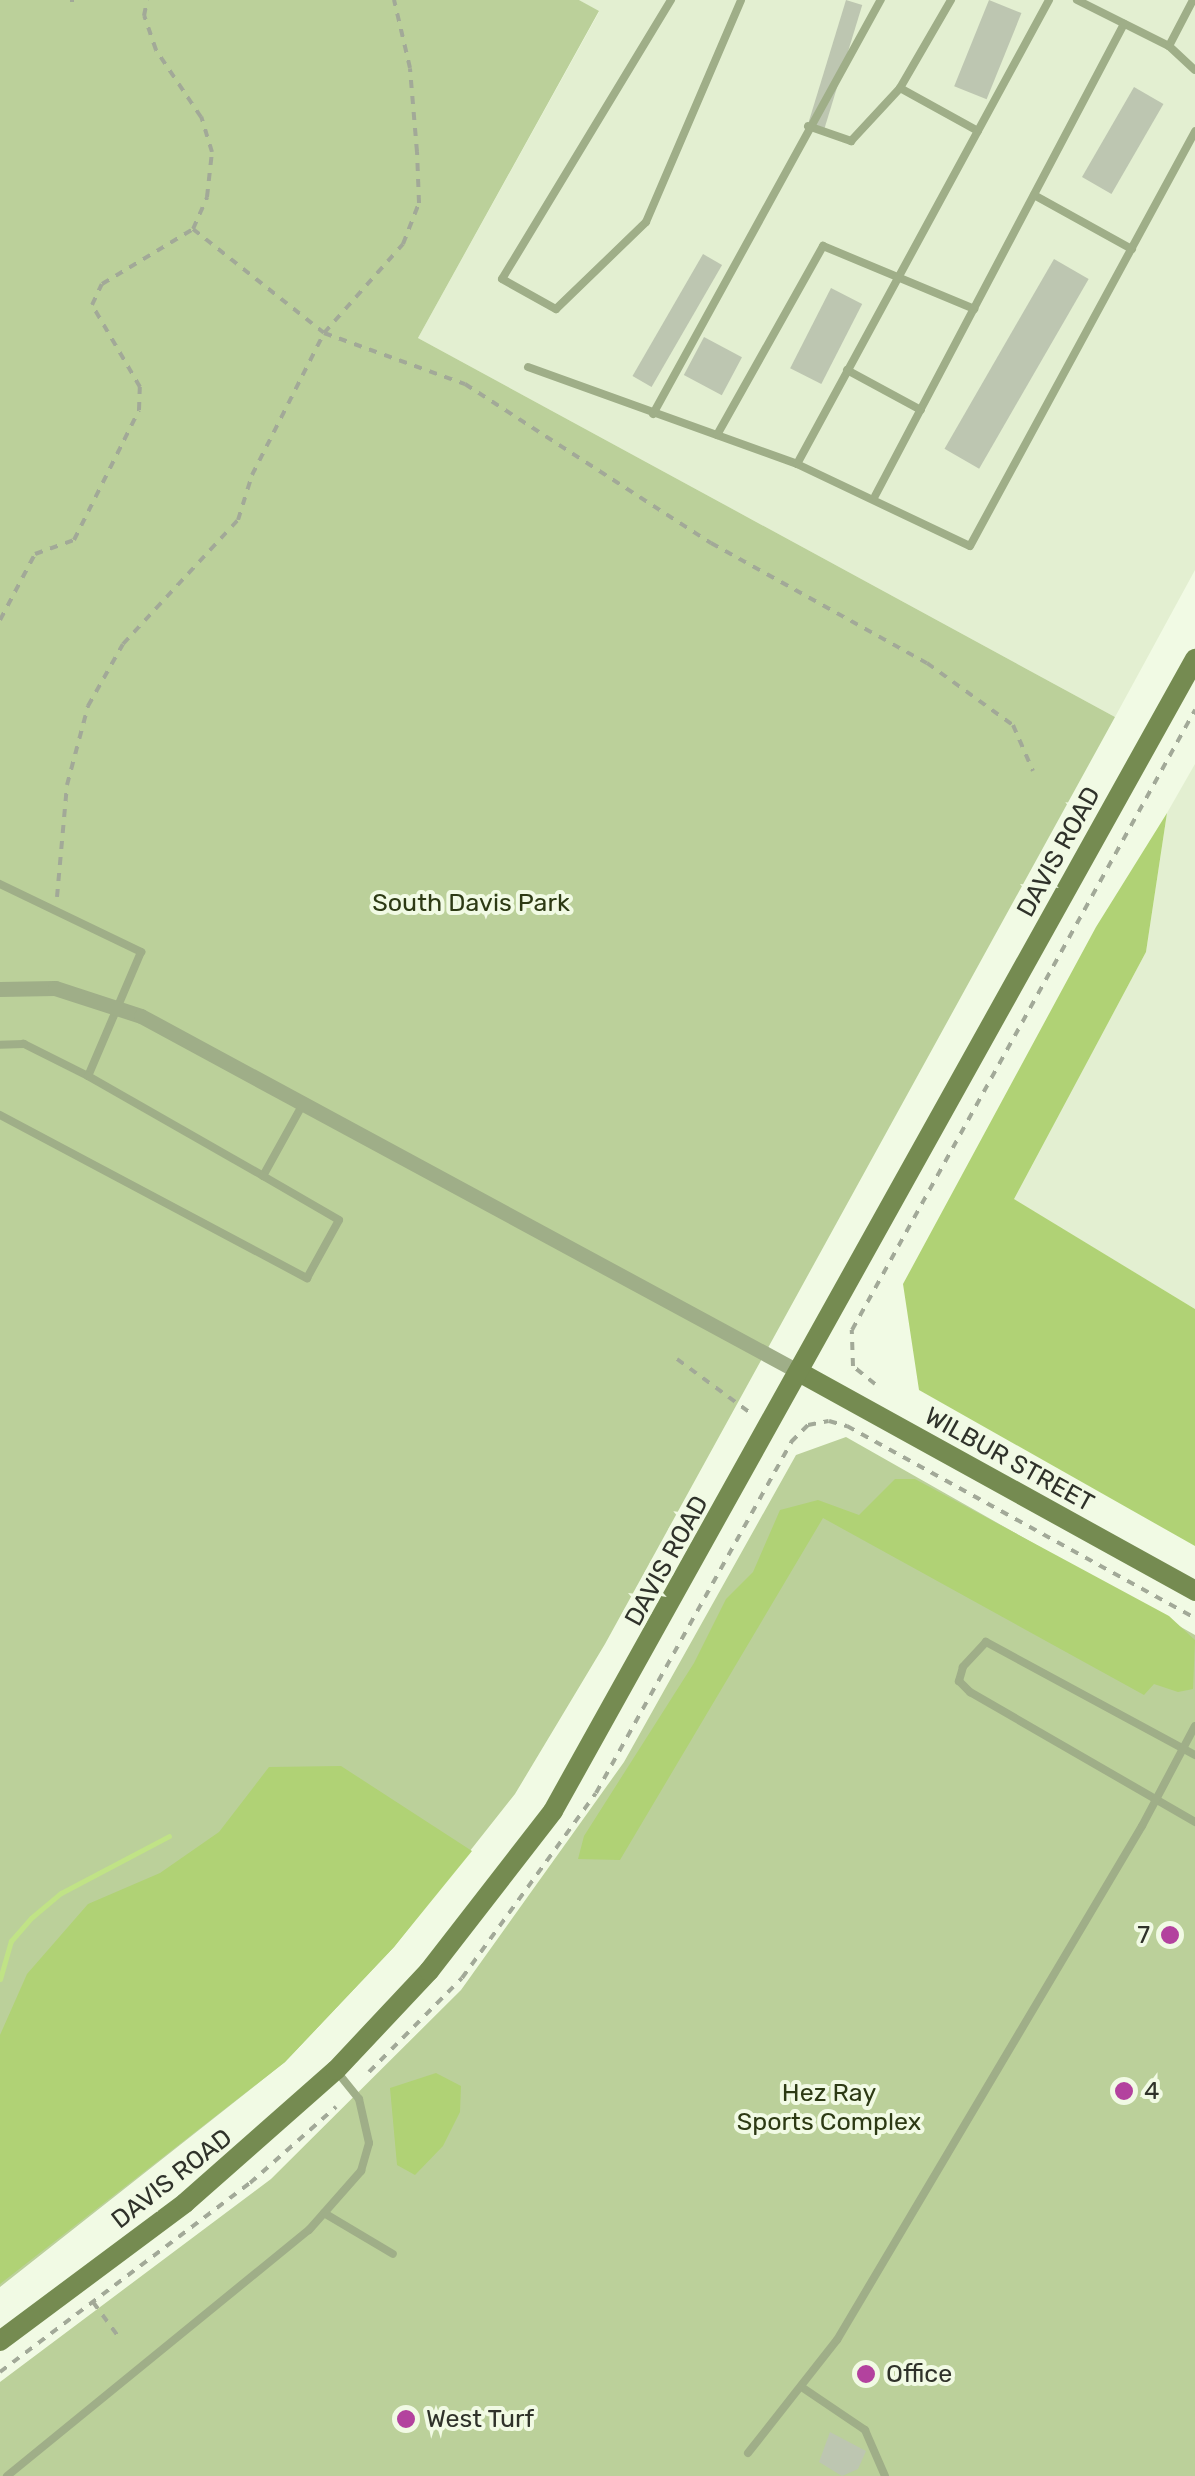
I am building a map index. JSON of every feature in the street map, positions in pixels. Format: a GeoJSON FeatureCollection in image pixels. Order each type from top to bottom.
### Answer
{"type":"FeatureCollection","features":[{"type":"Feature","properties":{"kind":"street","name":"DAVIS ROAD"},"geometry":{"type":"LineString","coordinates":[[0,2341],[185,2204],[336,2070],[429,1971],[553,1812],[1195,658]]}},
{"type":"Feature","properties":{"kind":"street"},"geometry":{"type":"LineString","coordinates":[[0,990],[55,988],[122,1006],[799,1372]]}},
{"type":"Feature","properties":{"kind":"street","name":"WILBUR STREET"},"geometry":{"type":"LineString","coordinates":[[799,1372],[1195,1591]]}},
{"type":"Feature","properties":{"kind":"lane"},"geometry":{"type":"LineString","coordinates":[[671,0],[502,280],[556,308],[646,222],[741,0]]}},
{"type":"Feature","properties":{"kind":"lane"},"geometry":{"type":"LineString","coordinates":[[654,414],[808,126],[881,0]]}},
{"type":"Feature","properties":{"kind":"lane"},"geometry":{"type":"LineString","coordinates":[[808,126],[851,141],[900,88],[951,0]]}},
{"type":"Feature","properties":{"kind":"lane"},"geometry":{"type":"LineString","coordinates":[[797,464],[1048,0]]}},
{"type":"Feature","properties":{"kind":"lane"},"geometry":{"type":"LineString","coordinates":[[1077,0],[1169,46],[1195,70]]}},
{"type":"Feature","properties":{"kind":"lane"},"geometry":{"type":"LineString","coordinates":[[1169,46],[1194,0]]}},
{"type":"Feature","properties":{"kind":"lane"},"geometry":{"type":"LineString","coordinates":[[875,496],[1124,24]]}},
{"type":"Feature","properties":{"kind":"lane"},"geometry":{"type":"LineString","coordinates":[[900,88],[978,131]]}},
{"type":"Feature","properties":{"kind":"lane"},"geometry":{"type":"LineString","coordinates":[[528,367],[797,464],[875,496],[970,546],[1195,132]]}},
{"type":"Feature","properties":{"kind":"lane"},"geometry":{"type":"LineString","coordinates":[[1034,196],[1132,249]]}},
{"type":"Feature","properties":{"kind":"lane"},"geometry":{"type":"LineString","coordinates":[[717,435],[823,246],[974,309]]}},
{"type":"Feature","properties":{"kind":"lane"},"geometry":{"type":"LineString","coordinates":[[847,370],[921,410]]}},
{"type":"Feature","properties":{"kind":"lane"},"geometry":{"type":"LineString","coordinates":[[0,884],[141,952],[122,1006],[88,1076]]}},
{"type":"Feature","properties":{"kind":"lane"},"geometry":{"type":"LineString","coordinates":[[0,1046],[24,1044],[88,1076],[339,1220],[308,1278],[0,1115]]}},
{"type":"Feature","properties":{"kind":"lane"},"geometry":{"type":"LineString","coordinates":[[263,1176],[304,1102]]}},
{"type":"Feature","properties":{"kind":"lane"},"geometry":{"type":"LineString","coordinates":[[1195,1756],[986,1642],[963,1667],[959,1681],[970,1692],[1195,1822]]}},
{"type":"Feature","properties":{"kind":"lane"},"geometry":{"type":"LineString","coordinates":[[748,2453],[802,2388],[902,2234],[1156,1800],[1195,1726]]}},
{"type":"Feature","properties":{"kind":"lane"},"geometry":{"type":"LineString","coordinates":[[7,2476],[324,2213],[360,2171],[369,2143],[358,2099],[336,2070]]}},
{"type":"Feature","properties":{"kind":"lane"},"geometry":{"type":"LineString","coordinates":[[324,2213],[393,2254]]}},
{"type":"Feature","properties":{"kind":"lane"},"geometry":{"type":"LineString","coordinates":[[802,2388],[865,2430],[885,2476]]}},
{"type":"Feature","properties":{"kind":"path"},"geometry":{"type":"LineString","coordinates":[[0,620],[34,554],[74,540],[140,410],[140,388],[92,305],[102,284],[193,229],[207,197],[212,152],[201,117],[156,50],[144,16],[147,0]]}},
{"type":"Feature","properties":{"kind":"path"},"geometry":{"type":"LineString","coordinates":[[55,910],[67,785],[88,706],[123,644],[238,520],[252,476],[324,334],[403,244],[419,203],[410,68],[394,0]]}},
{"type":"Feature","properties":{"kind":"path"},"geometry":{"type":"LineString","coordinates":[[193,229],[324,334],[464,384],[711,543],[927,663],[1013,725],[1033,771]]}},
{"type":"Feature","properties":{"kind":"path"},"geometry":{"type":"LineString","coordinates":[[875,1384],[852,1366],[852,1330],[1195,710]]}},
{"type":"Feature","properties":{"kind":"path"},"geometry":{"type":"LineString","coordinates":[[677,1360],[752,1414]]}},
{"type":"Feature","properties":{"kind":"path"},"geometry":{"type":"LineString","coordinates":[[369,2072],[462,1978],[596,1793],[794,1436],[823,1420],[847,1426],[1195,1618]]}},
{"type":"Feature","properties":{"kind":"path"},"geometry":{"type":"LineString","coordinates":[[0,2372],[250,2183],[336,2107]]}},
{"type":"Feature","properties":{"kind":"path"},"geometry":{"type":"LineString","coordinates":[[93,2302],[118,2336]]}},
{"type":"Feature","properties":{"kind":"shaded area"},"geometry":{"type":"Polygon","coordinates":[[[579,0],[1195,0],[1195,570],[1115,717],[418,338],[599,12],[579,0]]]}},
{"type":"Feature","properties":{"kind":"shaded area"},"geometry":{"type":"Polygon","coordinates":[[[1195,764],[1195,1309],[1013,1199],[1146,952],[1167,813],[1195,764]]]}},
{"type":"Feature","properties":{"kind":"green space","name":"South Davis Park"},"geometry":{"type":"Polygon","coordinates":[[[0,0],[579,0],[599,11],[418,338],[1115,717],[605,1644],[515,1794],[394,1947],[285,2062],[0,2287],[0,0]]]}},
{"type":"Feature","properties":{"kind":"green space"},"geometry":{"type":"Polygon","coordinates":[[[1167,813],[1146,952],[1014,1199],[1195,1309],[1195,1546],[919,1390],[903,1284],[1096,927],[1167,813]]]}},
{"type":"Feature","properties":{"kind":"green space","name":"Hez Ray Sports Complex"},"geometry":{"type":"Polygon","coordinates":[[[846,1437],[1195,1635],[1195,2476],[0,2476],[0,2382],[271,2179],[461,1990],[624,1762],[796,1455],[846,1437]]]}},
{"type":"Feature","properties":{"kind":"green space"},"geometry":{"type":"Polygon","coordinates":[[[895,1479],[915,1479],[1169,1616],[1195,1640],[1193,1689],[1178,1692],[1154,1684],[1144,1695],[823,1518],[620,1860],[578,1859],[584,1836],[694,1663],[726,1599],[753,1572],[780,1510],[818,1500],[859,1515],[895,1479]]]}},
{"type":"Feature","properties":{"kind":"green space"},"geometry":{"type":"Polygon","coordinates":[[[341,1766],[472,1851],[394,1947],[285,2062],[0,2284],[0,2035],[27,1974],[88,1904],[160,1873],[219,1832],[269,1767],[341,1766]]]}},
{"type":"Feature","properties":{"kind":"green space"},"geometry":{"type":"Polygon","coordinates":[[[436,2073],[461,2086],[460,2112],[443,2146],[415,2175],[397,2165],[390,2088],[436,2073]]]}},
{"type":"Feature","properties":{"kind":"building"},"geometry":{"type":"Polygon","coordinates":[[[846,0],[862,5],[825,128],[808,123],[846,0]]]}},
{"type":"Feature","properties":{"kind":"building"},"geometry":{"type":"Polygon","coordinates":[[[989,0],[1021,13],[987,99],[954,86],[989,0]]]}},
{"type":"Feature","properties":{"kind":"building"},"geometry":{"type":"Polygon","coordinates":[[[1134,87],[1163,104],[1111,194],[1082,177],[1134,87]]]}},
{"type":"Feature","properties":{"kind":"building"},"geometry":{"type":"Polygon","coordinates":[[[703,254],[722,265],[652,387],[632,376],[703,254]]]}},
{"type":"Feature","properties":{"kind":"building"},"geometry":{"type":"Polygon","coordinates":[[[1054,259],[1089,279],[979,469],[944,449],[1054,259]]]}},
{"type":"Feature","properties":{"kind":"building"},"geometry":{"type":"Polygon","coordinates":[[[831,288],[862,304],[821,384],[790,368],[831,288]]]}},
{"type":"Feature","properties":{"kind":"building"},"geometry":{"type":"Polygon","coordinates":[[[704,337],[742,357],[722,395],[684,375],[704,337]]]}},
{"type":"Feature","properties":{"kind":"building"},"geometry":{"type":"Polygon","coordinates":[[[830,2432],[866,2451],[858,2469],[842,2476],[819,2462],[830,2432]]]}},
{"type":"Feature","properties":{"kind":"waterway"},"geometry":{"type":"LineString","coordinates":[[0,1979],[11,1941],[31,1918],[61,1893],[169,1836]]}},
{"type":"Feature","properties":{"kind":"place","name":"7"},"geometry":{"type":"Point","coordinates":[1170,1935]}},
{"type":"Feature","properties":{"kind":"place","name":"4"},"geometry":{"type":"Point","coordinates":[1124,2091]}},
{"type":"Feature","properties":{"kind":"place","name":"Office"},"geometry":{"type":"Point","coordinates":[866,2374]}},
{"type":"Feature","properties":{"kind":"place","name":"West Turf"},"geometry":{"type":"Point","coordinates":[406,2419]}}]}
